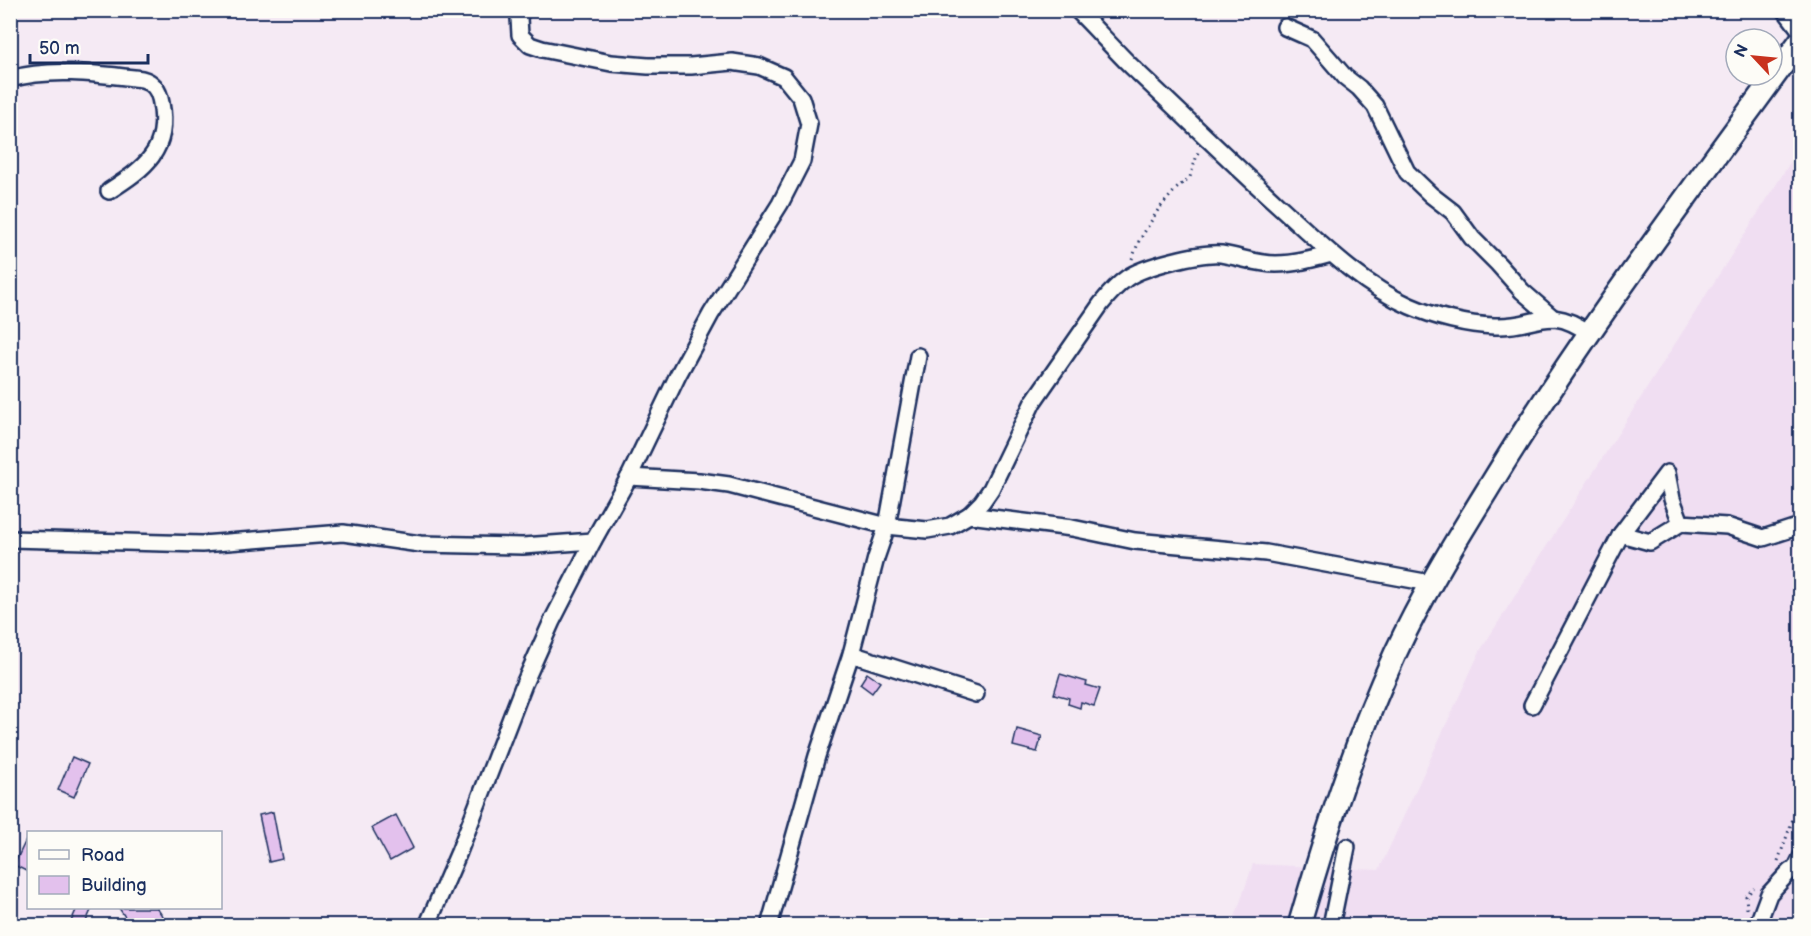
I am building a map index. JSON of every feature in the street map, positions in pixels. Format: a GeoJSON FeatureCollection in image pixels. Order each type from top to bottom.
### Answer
{"type":"FeatureCollection","features":[{"type":"Feature","properties":{"kind":"main road"},"geometry":{"type":"LineString","coordinates":[[1299,926],[1335,807],[1362,731],[1395,653],[1430,583],[1529,421],[1589,333],[1800,41]]}},
{"type":"Feature","properties":{"kind":"street"},"geometry":{"type":"LineString","coordinates":[[427,926],[459,852],[524,684],[552,621],[629,477],[678,375],[711,314],[780,204],[802,161],[809,124],[801,98],[784,77],[759,66],[732,62],[691,66],[648,66],[611,63],[542,49],[530,45],[520,35],[519,18],[522,10]]}},
{"type":"Feature","properties":{"kind":"street"},"geometry":{"type":"LineString","coordinates":[[1077,10],[1203,136],[1356,276],[1381,292],[1413,308],[1459,321],[1494,326],[1521,324],[1548,317],[1563,318],[1589,333]]}},
{"type":"Feature","properties":{"kind":"street"},"geometry":{"type":"LineString","coordinates":[[1785,10],[1800,30]]}},
{"type":"Feature","properties":{"kind":"street"},"geometry":{"type":"LineString","coordinates":[[1285,27],[1311,39],[1345,77],[1359,88],[1375,106],[1407,172],[1431,195],[1454,212],[1472,238],[1522,291],[1553,318]]}},
{"type":"Feature","properties":{"kind":"street"},"geometry":{"type":"LineString","coordinates":[[10,79],[42,73],[150,81],[160,97],[164,123],[163,135],[159,145],[135,174],[109,191]]}},
{"type":"Feature","properties":{"kind":"street"},"geometry":{"type":"LineString","coordinates":[[629,477],[699,480],[887,526],[927,530],[950,526],[969,515],[982,502],[991,489],[1019,428],[1044,385],[1101,304],[1113,289],[1129,276],[1185,257],[1205,254],[1220,254],[1252,262],[1275,264],[1298,262],[1331,254]]}},
{"type":"Feature","properties":{"kind":"street"},"geometry":{"type":"LineString","coordinates":[[769,926],[817,756],[851,654],[876,558],[887,526],[918,356]]}},
{"type":"Feature","properties":{"kind":"street"},"geometry":{"type":"LineString","coordinates":[[1532,705],[1621,534],[1667,473],[1672,499],[1681,523]]}},
{"type":"Feature","properties":{"kind":"street"},"geometry":{"type":"LineString","coordinates":[[969,515],[1072,528],[1136,541],[1266,553],[1430,583]]}},
{"type":"Feature","properties":{"kind":"street"},"geometry":{"type":"LineString","coordinates":[[1621,534],[1650,542],[1681,523],[1727,526],[1763,538],[1794,528],[1800,529]]}},
{"type":"Feature","properties":{"kind":"street"},"geometry":{"type":"LineString","coordinates":[[10,539],[202,544],[343,533],[420,544],[523,546],[593,541]]}},
{"type":"Feature","properties":{"kind":"street"},"geometry":{"type":"LineString","coordinates":[[851,654],[976,694]]}},
{"type":"Feature","properties":{"kind":"street"},"geometry":{"type":"LineString","coordinates":[[1331,926],[1347,847]]}},
{"type":"Feature","properties":{"kind":"street"},"geometry":{"type":"LineString","coordinates":[[1752,921],[1784,867]]}},
{"type":"Feature","properties":{"kind":"lane"},"geometry":{"type":"LineString","coordinates":[[1784,867],[1800,851]]}},
{"type":"Feature","properties":{"kind":"path"},"geometry":{"type":"LineString","coordinates":[[1129,276],[1133,255],[1158,210],[1190,177],[1203,136]]}},
{"type":"Feature","properties":{"kind":"path"},"geometry":{"type":"LineString","coordinates":[[1784,867],[1800,799]]}},
{"type":"Feature","properties":{"kind":"path"},"geometry":{"type":"LineString","coordinates":[[1752,921],[1746,896],[1754,888]]}},
{"type":"Feature","properties":{"kind":"shaded area"},"geometry":{"type":"Polygon","coordinates":[[[1800,147],[1800,925],[1232,926],[1253,864],[1379,870],[1480,651],[1800,147]]]}},
{"type":"Feature","properties":{"kind":"building"},"geometry":{"type":"Polygon","coordinates":[[[867,673],[880,682],[872,693],[860,684],[867,673]]]}},
{"type":"Feature","properties":{"kind":"building"},"geometry":{"type":"Polygon","coordinates":[[[1060,674],[1087,682],[1086,685],[1100,689],[1094,706],[1081,702],[1080,708],[1068,704],[1069,698],[1054,694],[1060,674]]]}},
{"type":"Feature","properties":{"kind":"building"},"geometry":{"type":"Polygon","coordinates":[[[1017,729],[1042,736],[1037,752],[1013,746],[1017,729]]]}},
{"type":"Feature","properties":{"kind":"building"},"geometry":{"type":"Polygon","coordinates":[[[72,757],[88,764],[74,797],[58,790],[72,757]]]}},
{"type":"Feature","properties":{"kind":"building"},"geometry":{"type":"Polygon","coordinates":[[[273,812],[282,859],[269,862],[259,815],[273,812]]]}},
{"type":"Feature","properties":{"kind":"building"},"geometry":{"type":"Polygon","coordinates":[[[396,815],[413,848],[390,861],[372,828],[396,815]]]}},
{"type":"Feature","properties":{"kind":"building"},"geometry":{"type":"Polygon","coordinates":[[[27,838],[27,872],[14,865],[27,838]]]}},
{"type":"Feature","properties":{"kind":"building"},"geometry":{"type":"Polygon","coordinates":[[[77,909],[92,909],[84,926],[69,926],[77,909]]]}},
{"type":"Feature","properties":{"kind":"building"},"geometry":{"type":"Polygon","coordinates":[[[120,909],[158,909],[169,926],[131,926],[120,909]]]}}]}
